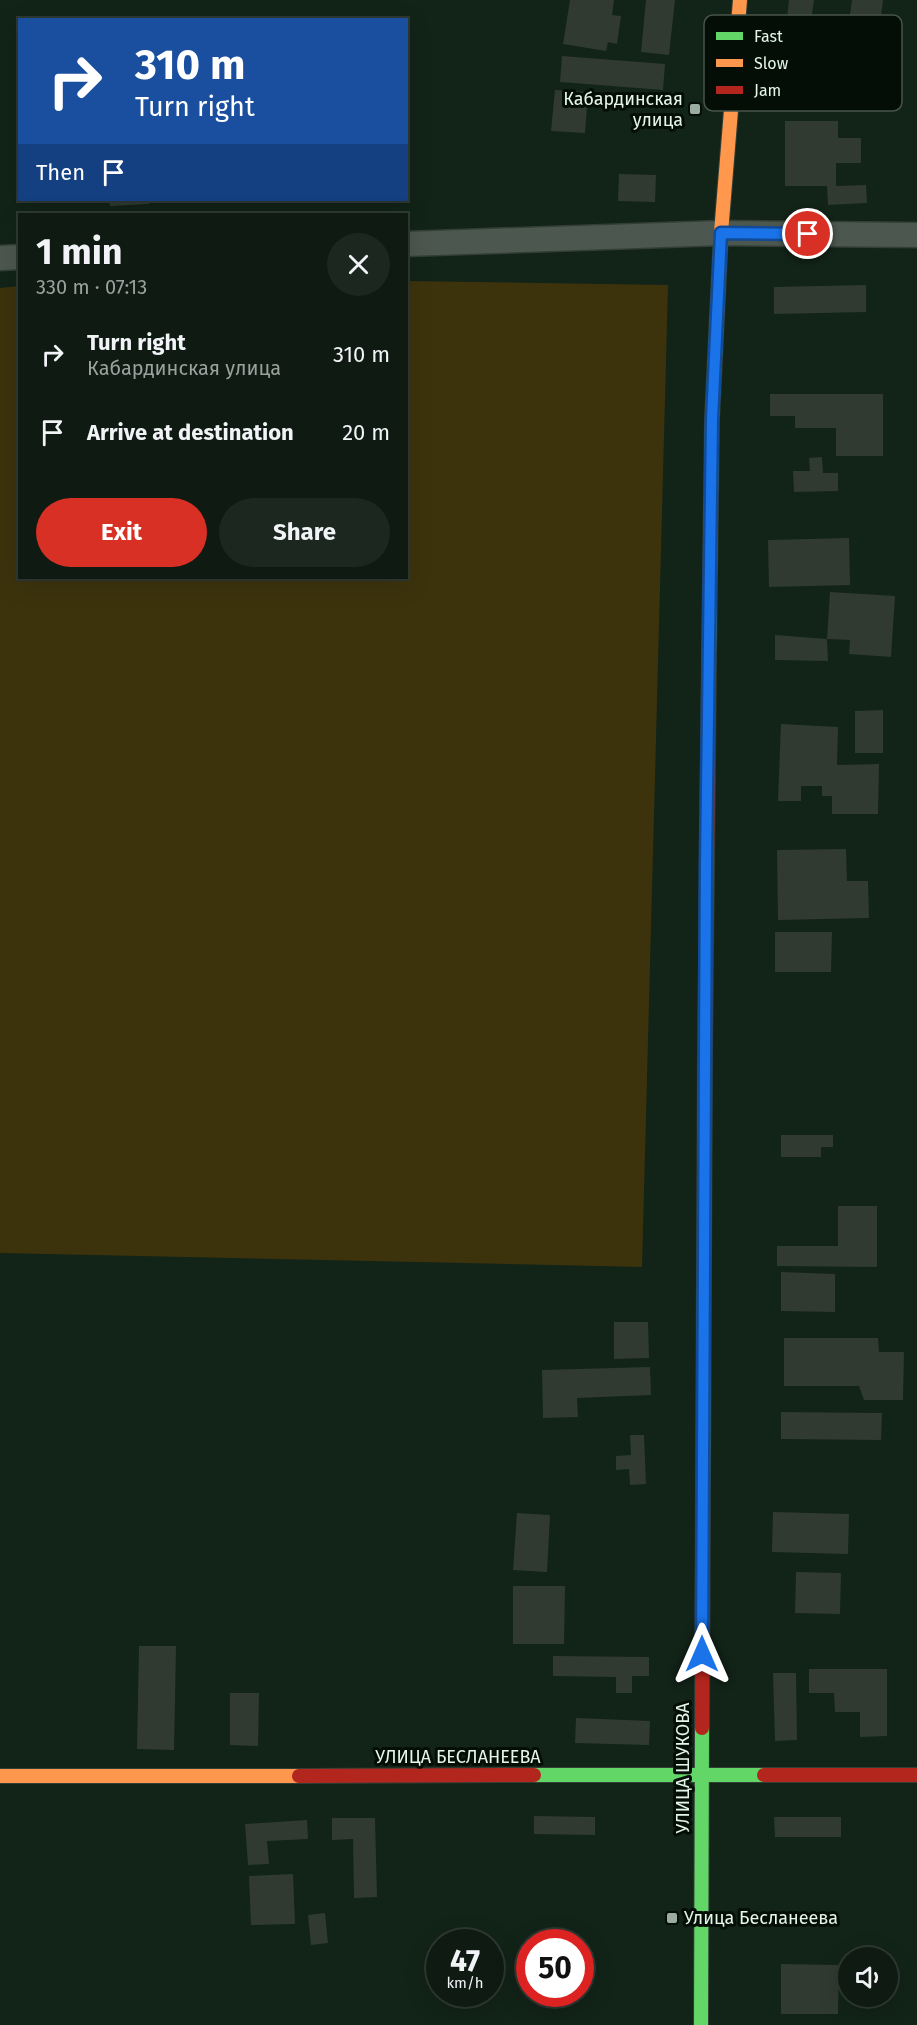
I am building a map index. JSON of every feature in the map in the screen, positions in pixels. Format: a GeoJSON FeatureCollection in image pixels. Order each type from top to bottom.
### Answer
{"type":"FeatureCollection","features":[{"type":"Feature","properties":{"kind":"main road","name":"УЛИЦА ШУКОВА"},"geometry":{"type":"LineString","coordinates":[[739,15],[740,0]]}},
{"type":"Feature","properties":{"kind":"main road","name":"УЛИЦА ШУКОВА"},"geometry":{"type":"LineString","coordinates":[[701,2025],[706,864],[712,419],[721,233],[731,111]]}},
{"type":"Feature","properties":{"kind":"main road","name":"УЛИЦА БЕСЛАНЕЕВА"},"geometry":{"type":"LineString","coordinates":[[0,1776],[917,1775]]}},
{"type":"Feature","properties":{"kind":"street"},"geometry":{"type":"LineString","coordinates":[[408,244],[721,233],[917,235]]}},
{"type":"Feature","properties":{"kind":"street"},"geometry":{"type":"LineString","coordinates":[[0,258],[18,257]]}},
{"type":"Feature","properties":{"kind":"shaded area"},"geometry":{"type":"Polygon","coordinates":[[[408,281],[668,285],[642,1267],[0,1253],[0,288],[18,286],[18,579],[408,579],[408,281]]]}},
{"type":"Feature","properties":{"kind":"building"},"geometry":{"type":"Polygon","coordinates":[[[570,0],[614,0],[612,15],[621,16],[617,44],[608,42],[606,51],[563,44],[570,0]]]}},
{"type":"Feature","properties":{"kind":"building"},"geometry":{"type":"Polygon","coordinates":[[[646,0],[675,0],[669,55],[641,52],[646,0]]]}},
{"type":"Feature","properties":{"kind":"building"},"geometry":{"type":"Polygon","coordinates":[[[789,0],[814,0],[812,15],[787,15],[789,0]]]}},
{"type":"Feature","properties":{"kind":"building"},"geometry":{"type":"Polygon","coordinates":[[[852,0],[883,0],[881,15],[850,15],[852,0]]]}},
{"type":"Feature","properties":{"kind":"building"},"geometry":{"type":"Polygon","coordinates":[[[562,56],[665,64],[663,90],[560,82],[562,56]]]}},
{"type":"Feature","properties":{"kind":"building"},"geometry":{"type":"Polygon","coordinates":[[[555,90],[588,92],[585,133],[551,131],[555,90]]]}},
{"type":"Feature","properties":{"kind":"building"},"geometry":{"type":"Polygon","coordinates":[[[785,121],[838,121],[838,138],[861,138],[861,163],[836,163],[836,186],[866,185],[867,203],[828,205],[827,186],[785,186],[785,121]]]}},
{"type":"Feature","properties":{"kind":"building"},"geometry":{"type":"Polygon","coordinates":[[[619,174],[656,175],[655,202],[618,201],[619,174]]]}},
{"type":"Feature","properties":{"kind":"building"},"geometry":{"type":"Polygon","coordinates":[[[109,201],[149,201],[149,204],[110,206],[109,201]]]}},
{"type":"Feature","properties":{"kind":"building"},"geometry":{"type":"Polygon","coordinates":[[[866,285],[866,312],[774,314],[774,287],[866,285]]]}},
{"type":"Feature","properties":{"kind":"building"},"geometry":{"type":"Polygon","coordinates":[[[770,394],[883,394],[883,456],[836,456],[836,428],[795,428],[795,416],[770,416],[770,394]]]}},
{"type":"Feature","properties":{"kind":"building"},"geometry":{"type":"Polygon","coordinates":[[[822,457],[823,473],[838,473],[838,491],[794,492],[793,471],[810,471],[809,458],[822,457]]]}},
{"type":"Feature","properties":{"kind":"building"},"geometry":{"type":"Polygon","coordinates":[[[849,538],[850,585],[769,587],[768,540],[849,538]]]}},
{"type":"Feature","properties":{"kind":"building"},"geometry":{"type":"Polygon","coordinates":[[[830,592],[895,596],[891,657],[849,654],[850,640],[827,639],[830,592]]]}},
{"type":"Feature","properties":{"kind":"building"},"geometry":{"type":"Polygon","coordinates":[[[775,635],[827,639],[828,661],[775,660],[775,635]]]}},
{"type":"Feature","properties":{"kind":"building"},"geometry":{"type":"Polygon","coordinates":[[[883,710],[883,753],[855,753],[855,711],[883,710]]]}},
{"type":"Feature","properties":{"kind":"building"},"geometry":{"type":"Polygon","coordinates":[[[781,724],[838,727],[837,765],[879,764],[878,814],[832,814],[832,796],[822,796],[822,786],[801,786],[801,801],[778,801],[781,724]]]}},
{"type":"Feature","properties":{"kind":"building"},"geometry":{"type":"Polygon","coordinates":[[[846,849],[847,881],[868,881],[869,918],[778,920],[777,850],[846,849]]]}},
{"type":"Feature","properties":{"kind":"building"},"geometry":{"type":"Polygon","coordinates":[[[775,932],[832,932],[831,972],[775,972],[775,932]]]}},
{"type":"Feature","properties":{"kind":"building"},"geometry":{"type":"Polygon","coordinates":[[[781,1135],[833,1135],[833,1147],[821,1147],[821,1157],[781,1157],[781,1135]]]}},
{"type":"Feature","properties":{"kind":"building"},"geometry":{"type":"Polygon","coordinates":[[[838,1206],[877,1206],[877,1267],[777,1266],[777,1246],[838,1246],[838,1206]]]}},
{"type":"Feature","properties":{"kind":"building"},"geometry":{"type":"Polygon","coordinates":[[[781,1272],[835,1274],[835,1312],[781,1311],[781,1272]]]}},
{"type":"Feature","properties":{"kind":"building"},"geometry":{"type":"Polygon","coordinates":[[[614,1322],[648,1322],[649,1358],[614,1359],[614,1322]]]}},
{"type":"Feature","properties":{"kind":"building"},"geometry":{"type":"Polygon","coordinates":[[[784,1338],[878,1338],[879,1352],[904,1352],[903,1400],[864,1400],[859,1386],[784,1386],[784,1338]]]}},
{"type":"Feature","properties":{"kind":"building"},"geometry":{"type":"Polygon","coordinates":[[[650,1367],[651,1395],[577,1398],[578,1417],[543,1418],[542,1370],[650,1367]]]}},
{"type":"Feature","properties":{"kind":"building"},"geometry":{"type":"Polygon","coordinates":[[[781,1412],[882,1413],[881,1440],[781,1439],[781,1412]]]}},
{"type":"Feature","properties":{"kind":"building"},"geometry":{"type":"Polygon","coordinates":[[[630,1435],[644,1435],[646,1484],[630,1485],[629,1469],[616,1470],[616,1456],[631,1455],[630,1435]]]}},
{"type":"Feature","properties":{"kind":"building"},"geometry":{"type":"Polygon","coordinates":[[[773,1512],[849,1514],[848,1554],[772,1552],[773,1512]]]}},
{"type":"Feature","properties":{"kind":"building"},"geometry":{"type":"Polygon","coordinates":[[[517,1513],[550,1515],[547,1572],[513,1570],[517,1513]]]}},
{"type":"Feature","properties":{"kind":"building"},"geometry":{"type":"Polygon","coordinates":[[[796,1572],[841,1573],[840,1614],[795,1613],[796,1572]]]}},
{"type":"Feature","properties":{"kind":"building"},"geometry":{"type":"Polygon","coordinates":[[[513,1586],[565,1586],[564,1644],[513,1644],[513,1586]]]}},
{"type":"Feature","properties":{"kind":"building"},"geometry":{"type":"Polygon","coordinates":[[[139,1646],[176,1646],[174,1750],[137,1749],[139,1646]]]}},
{"type":"Feature","properties":{"kind":"building"},"geometry":{"type":"Polygon","coordinates":[[[553,1656],[649,1657],[649,1676],[632,1676],[632,1693],[616,1693],[616,1677],[553,1676],[553,1656]]]}},
{"type":"Feature","properties":{"kind":"building"},"geometry":{"type":"Polygon","coordinates":[[[809,1669],[887,1669],[887,1736],[860,1737],[860,1712],[835,1712],[834,1693],[809,1693],[809,1669]]]}},
{"type":"Feature","properties":{"kind":"building"},"geometry":{"type":"Polygon","coordinates":[[[773,1673],[796,1673],[797,1740],[775,1741],[773,1673]]]}},
{"type":"Feature","properties":{"kind":"building"},"geometry":{"type":"Polygon","coordinates":[[[230,1693],[259,1693],[258,1746],[230,1745],[230,1693]]]}},
{"type":"Feature","properties":{"kind":"building"},"geometry":{"type":"Polygon","coordinates":[[[576,1718],[650,1721],[649,1745],[575,1743],[576,1718]]]}},
{"type":"Feature","properties":{"kind":"building"},"geometry":{"type":"Polygon","coordinates":[[[534,1816],[595,1817],[595,1835],[534,1834],[534,1816]]]}},
{"type":"Feature","properties":{"kind":"building"},"geometry":{"type":"Polygon","coordinates":[[[774,1817],[841,1817],[841,1837],[775,1837],[774,1817]]]}},
{"type":"Feature","properties":{"kind":"building"},"geometry":{"type":"Polygon","coordinates":[[[332,1818],[375,1818],[377,1897],[354,1898],[353,1839],[332,1840],[332,1818]]]}},
{"type":"Feature","properties":{"kind":"building"},"geometry":{"type":"Polygon","coordinates":[[[307,1820],[308,1839],[267,1841],[269,1864],[248,1865],[245,1824],[307,1820]]]}},
{"type":"Feature","properties":{"kind":"building"},"geometry":{"type":"Polygon","coordinates":[[[293,1874],[295,1924],[251,1925],[249,1876],[293,1874]]]}},
{"type":"Feature","properties":{"kind":"building"},"geometry":{"type":"Polygon","coordinates":[[[325,1913],[328,1943],[311,1945],[308,1915],[325,1913]]]}},
{"type":"Feature","properties":{"kind":"building"},"geometry":{"type":"Polygon","coordinates":[[[781,1964],[838,1965],[838,2014],[781,2014],[781,1964]]]}},
{"type":"Feature","properties":{"kind":"traffic: fast"},"geometry":{"type":"LineString","coordinates":[[709,657],[712,419],[716,337]]}},
{"type":"Feature","properties":{"kind":"traffic: fast"},"geometry":{"type":"LineString","coordinates":[[703,1483],[705,1053]]}},
{"type":"Feature","properties":{"kind":"traffic: fast"},"geometry":{"type":"LineString","coordinates":[[701,2025],[702,1728]]}},
{"type":"Feature","properties":{"kind":"traffic: fast"},"geometry":{"type":"LineString","coordinates":[[534,1775],[764,1775]]}},
{"type":"Feature","properties":{"kind":"traffic: slow"},"geometry":{"type":"LineString","coordinates":[[739,15],[740,0]]}},
{"type":"Feature","properties":{"kind":"traffic: slow"},"geometry":{"type":"LineString","coordinates":[[716,337],[721,233],[731,111]]}},
{"type":"Feature","properties":{"kind":"traffic: slow"},"geometry":{"type":"LineString","coordinates":[[0,1776],[299,1776]]}},
{"type":"Feature","properties":{"kind":"traffic: jam"},"geometry":{"type":"LineString","coordinates":[[705,1053],[709,657]]}},
{"type":"Feature","properties":{"kind":"traffic: jam"},"geometry":{"type":"LineString","coordinates":[[702,1728],[703,1483]]}},
{"type":"Feature","properties":{"kind":"traffic: jam"},"geometry":{"type":"LineString","coordinates":[[299,1776],[534,1775]]}},
{"type":"Feature","properties":{"kind":"traffic: jam"},"geometry":{"type":"LineString","coordinates":[[764,1775],[917,1775]]}},
{"type":"Feature","properties":{"kind":"place","name":"Кабардинская улица"},"geometry":{"type":"Point","coordinates":[695,109]}},
{"type":"Feature","properties":{"kind":"place","name":"Улица Бесланеева"},"geometry":{"type":"Point","coordinates":[672,1918]}},
{"type":"Feature","properties":{"kind":"route"},"geometry":{"type":"LineString","coordinates":[[702,1654],[706,864],[712,419],[721,233],[808,234]]}}]}
